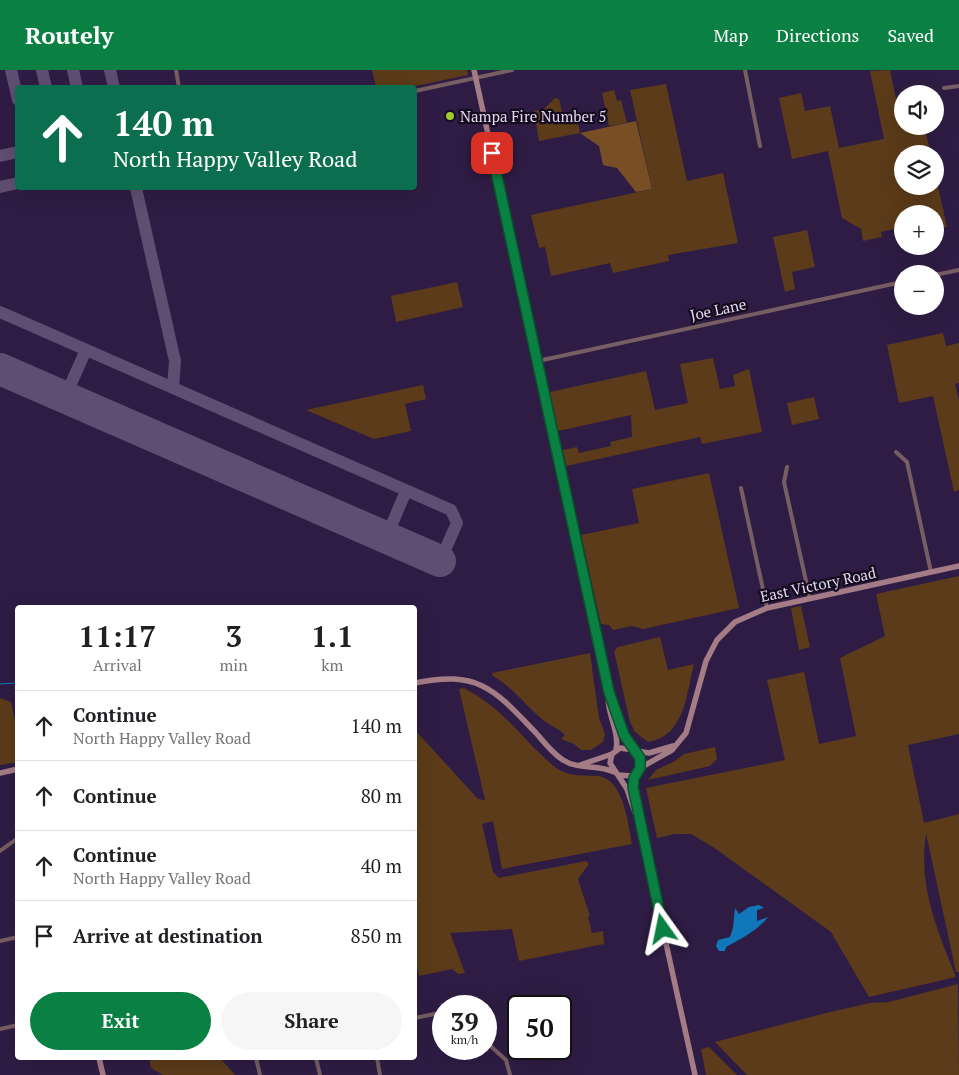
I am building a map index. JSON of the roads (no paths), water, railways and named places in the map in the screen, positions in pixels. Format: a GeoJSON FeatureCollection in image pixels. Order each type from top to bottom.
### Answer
{"type":"FeatureCollection","features":[{"type":"Feature","properties":{"kind":"main road"},"geometry":{"type":"LineString","coordinates":[[474,70],[609,692],[624,735],[640,758],[633,787],[639,808],[641,830]]}},
{"type":"Feature","properties":{"kind":"main road","name":"East Victory Road"},"geometry":{"type":"LineString","coordinates":[[638,770],[675,745],[686,733],[691,721],[706,661],[717,640],[735,622],[767,608],[959,566]]}},
{"type":"Feature","properties":{"kind":"main road"},"geometry":{"type":"LineString","coordinates":[[417,683],[450,678],[475,682],[504,699],[555,754],[564,761],[602,767],[616,774],[628,777],[638,770]]}},
{"type":"Feature","properties":{"kind":"main road"},"geometry":{"type":"LineString","coordinates":[[609,692],[609,706],[617,735],[610,763],[627,789],[641,830],[695,1075]]}},
{"type":"Feature","properties":{"kind":"main road"},"geometry":{"type":"LineString","coordinates":[[580,765],[625,747],[649,753],[675,745]]}},
{"type":"Feature","properties":{"kind":"main road"},"geometry":{"type":"LineString","coordinates":[[0,772],[15,770]]}},
{"type":"Feature","properties":{"kind":"main road"},"geometry":{"type":"LineString","coordinates":[[99,1060],[103,1075]]}},
{"type":"Feature","properties":{"kind":"street"},"geometry":{"type":"LineString","coordinates":[[176,70],[178,85]]}},
{"type":"Feature","properties":{"kind":"street"},"geometry":{"type":"LineString","coordinates":[[417,91],[512,70]]}},
{"type":"Feature","properties":{"kind":"street"},"geometry":{"type":"LineString","coordinates":[[745,70],[760,146]]}},
{"type":"Feature","properties":{"kind":"street"},"geometry":{"type":"LineString","coordinates":[[944,88],[959,86]]}},
{"type":"Feature","properties":{"kind":"street"},"geometry":{"type":"LineString","coordinates":[[944,273],[959,270]]}},
{"type":"Feature","properties":{"kind":"street","name":"Joe Lane"},"geometry":{"type":"LineString","coordinates":[[538,361],[894,284]]}},
{"type":"Feature","properties":{"kind":"street"},"geometry":{"type":"LineString","coordinates":[[896,452],[907,462],[931,572]]}},
{"type":"Feature","properties":{"kind":"street"},"geometry":{"type":"LineString","coordinates":[[787,467],[784,482],[810,599]]}},
{"type":"Feature","properties":{"kind":"street"},"geometry":{"type":"LineString","coordinates":[[741,488],[767,608]]}},
{"type":"Feature","properties":{"kind":"street"},"geometry":{"type":"LineString","coordinates":[[0,851],[15,840]]}},
{"type":"Feature","properties":{"kind":"street"},"geometry":{"type":"LineString","coordinates":[[0,941],[15,938]]}},
{"type":"Feature","properties":{"kind":"street"},"geometry":{"type":"LineString","coordinates":[[417,1018],[432,1014]]}},
{"type":"Feature","properties":{"kind":"street"},"geometry":{"type":"LineString","coordinates":[[0,1029],[15,1026]]}},
{"type":"Feature","properties":{"kind":"street"},"geometry":{"type":"LineString","coordinates":[[497,1052],[506,1060],[510,1075]]}},
{"type":"Feature","properties":{"kind":"street"},"geometry":{"type":"LineString","coordinates":[[256,1060],[260,1075]]}},
{"type":"Feature","properties":{"kind":"street"},"geometry":{"type":"LineString","coordinates":[[316,1060],[320,1075]]}},
{"type":"Feature","properties":{"kind":"street"},"geometry":{"type":"LineString","coordinates":[[377,1060],[380,1075]]}},
{"type":"Feature","properties":{"kind":"water"},"geometry":{"type":"Polygon","coordinates":[[[759,905],[764,908],[757,910],[757,921],[768,917],[764,922],[754,931],[726,947],[725,951],[719,951],[716,946],[718,940],[730,937],[735,908],[739,914],[749,907],[759,905]]]}},
{"type":"Feature","properties":{"kind":"waterway"},"geometry":{"type":"LineString","coordinates":[[0,684],[15,683]]}},
{"type":"Feature","properties":{"kind":"place","name":"Nampa Fire Number 5"},"geometry":{"type":"Point","coordinates":[450,116]}}]}
